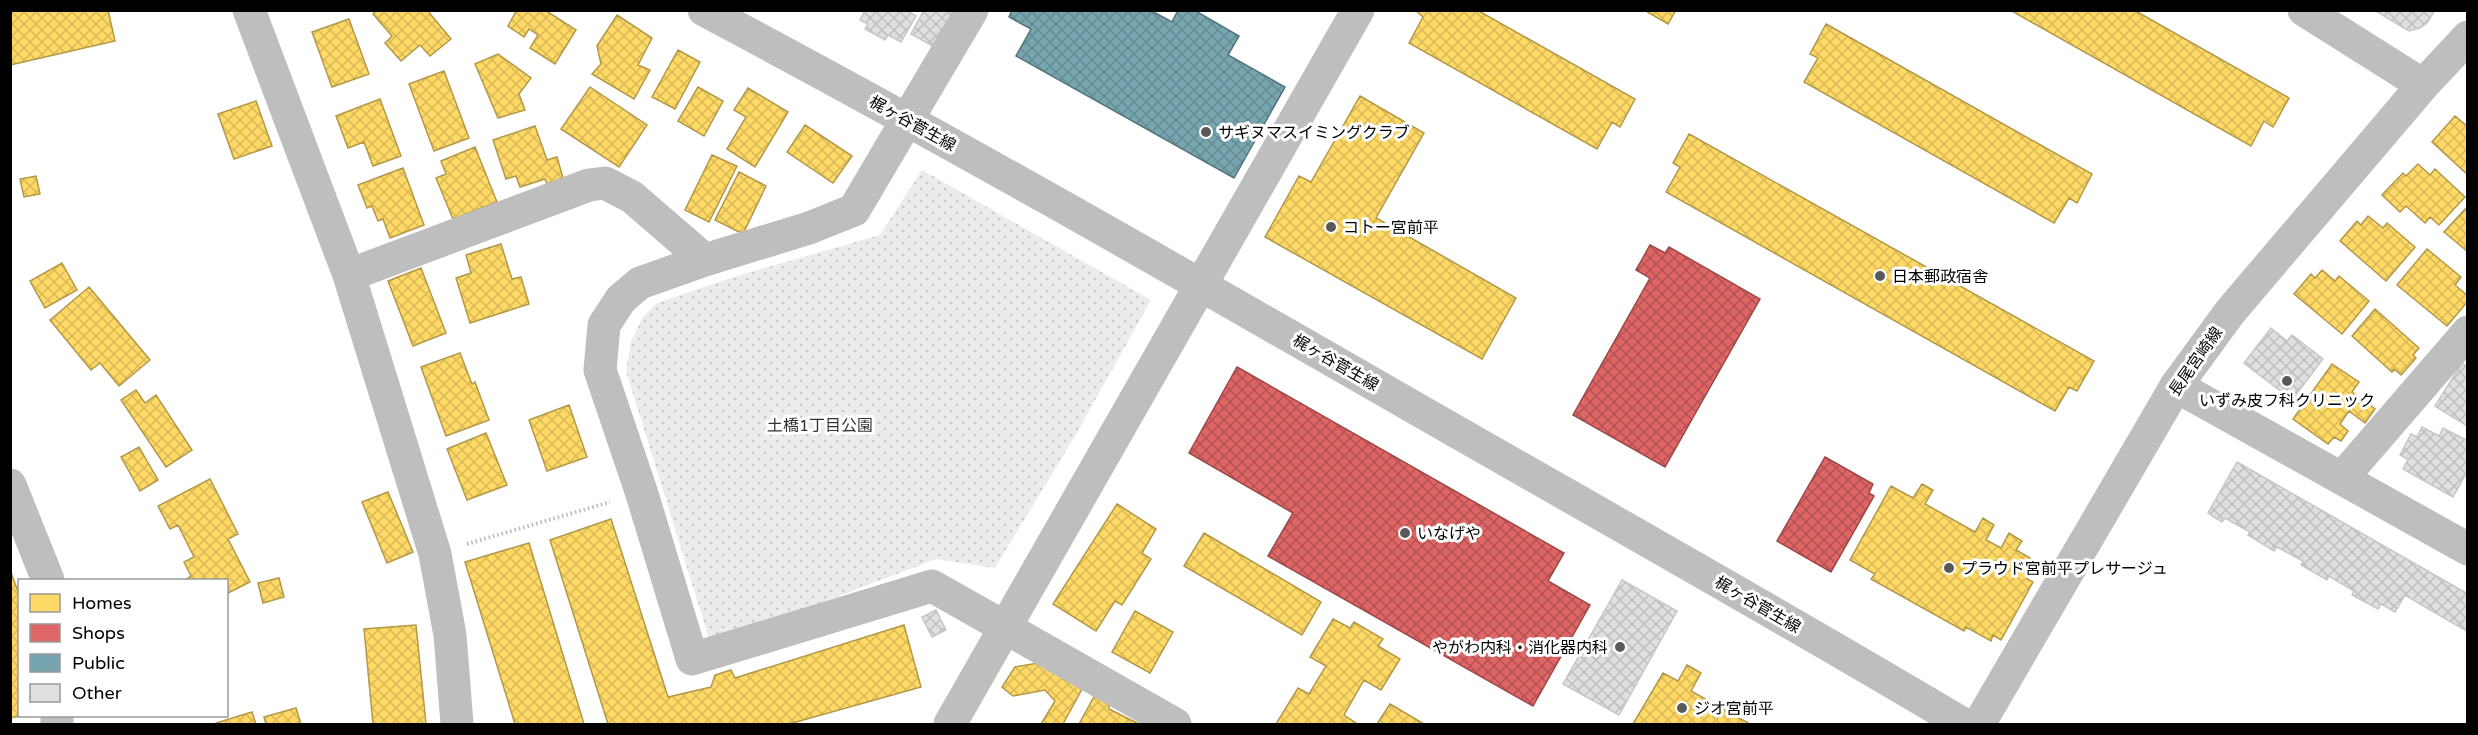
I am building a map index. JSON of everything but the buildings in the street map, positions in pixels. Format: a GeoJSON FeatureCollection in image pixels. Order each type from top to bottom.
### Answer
{"type":"FeatureCollection","features":[{"type":"Feature","properties":{"kind":"street"},"geometry":{"type":"LineString","coordinates":[[249,10],[349,275],[435,554],[450,635],[457,724]]}},
{"type":"Feature","properties":{"kind":"street","name":"梶ヶ谷菅生線"},"geometry":{"type":"LineString","coordinates":[[704,10],[909,120],[1201,285],[1963,724]]}},
{"type":"Feature","properties":{"kind":"street"},"geometry":{"type":"LineString","coordinates":[[972,10],[854,210],[809,228],[640,283],[621,299],[604,326],[600,370],[642,494],[692,659],[932,586],[1175,724]]}},
{"type":"Feature","properties":{"kind":"street"},"geometry":{"type":"LineString","coordinates":[[950,724],[1358,10]]}},
{"type":"Feature","properties":{"kind":"street"},"geometry":{"type":"LineString","coordinates":[[2304,10],[2423,85]]}},
{"type":"Feature","properties":{"kind":"street","name":"長尾宮崎線"},"geometry":{"type":"LineString","coordinates":[[1979,724],[2176,386],[2230,312],[2423,85],[2468,37]]}},
{"type":"Feature","properties":{"kind":"street"},"geometry":{"type":"LineString","coordinates":[[349,275],[588,185],[605,183],[632,197],[705,260]]}},
{"type":"Feature","properties":{"kind":"street"},"geometry":{"type":"LineString","coordinates":[[2342,478],[2466,335]]}},
{"type":"Feature","properties":{"kind":"street"},"geometry":{"type":"LineString","coordinates":[[2176,386],[2468,549]]}},
{"type":"Feature","properties":{"kind":"street"},"geometry":{"type":"LineString","coordinates":[[10,485],[48,579]]}},
{"type":"Feature","properties":{"kind":"path"},"geometry":{"type":"LineString","coordinates":[[435,554],[540,521],[642,494]]}},
{"type":"Feature","properties":{"kind":"green space","name":"土橋1丁目公園"},"geometry":{"type":"Polygon","coordinates":[[[922,170],[1151,300],[1075,436],[995,568],[936,559],[711,645],[626,371],[631,341],[643,317],[657,303],[740,275],[880,235],[922,170]]]}},
{"type":"Feature","properties":{"kind":"place","name":"サギヌマスイミングクラブ"},"geometry":{"type":"Point","coordinates":[1206,132]}},
{"type":"Feature","properties":{"kind":"place","name":"コトー宮前平"},"geometry":{"type":"Point","coordinates":[1331,227]}},
{"type":"Feature","properties":{"kind":"place","name":"日本郵政宿舎"},"geometry":{"type":"Point","coordinates":[1880,276]}},
{"type":"Feature","properties":{"kind":"place","name":"いずみ皮フ科クリニック"},"geometry":{"type":"Point","coordinates":[2287,381]}},
{"type":"Feature","properties":{"kind":"place","name":"いなげや"},"geometry":{"type":"Point","coordinates":[1405,533]}},
{"type":"Feature","properties":{"kind":"place","name":"プラウド宮前平プレサージュ"},"geometry":{"type":"Point","coordinates":[1949,568]}},
{"type":"Feature","properties":{"kind":"place","name":"やがわ内科・消化器内科"},"geometry":{"type":"Point","coordinates":[1620,647]}},
{"type":"Feature","properties":{"kind":"place","name":"ジオ宮前平"},"geometry":{"type":"Point","coordinates":[1682,708]}}]}
